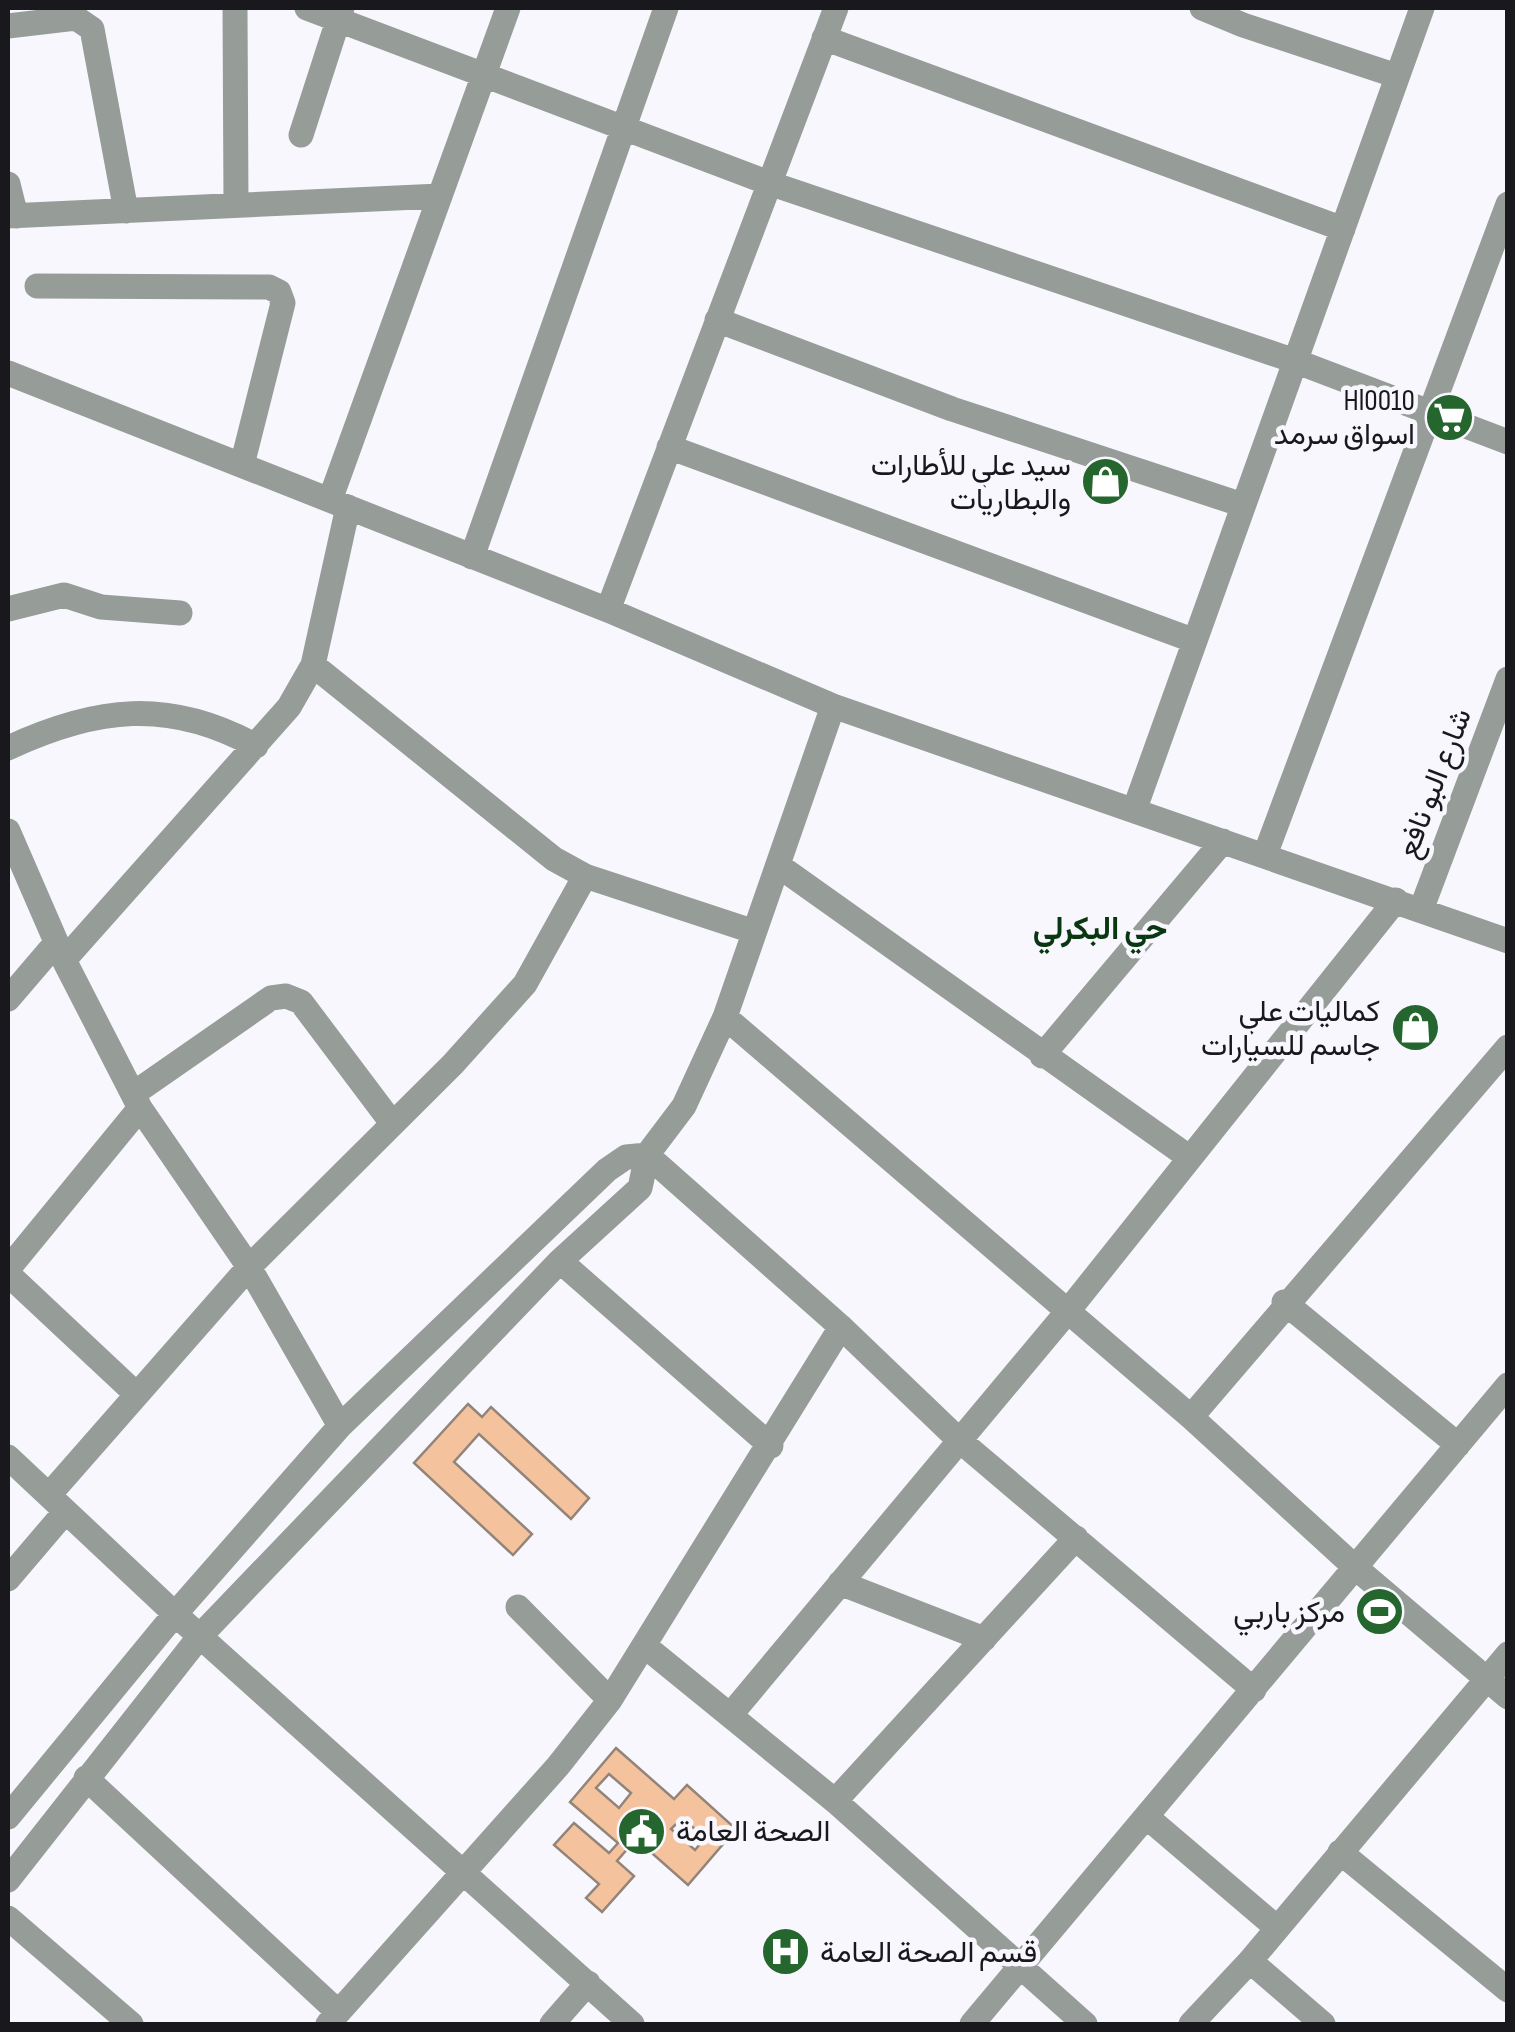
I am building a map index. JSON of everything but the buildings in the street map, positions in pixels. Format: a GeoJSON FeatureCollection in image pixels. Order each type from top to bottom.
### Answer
{"type":"FeatureCollection","features":[{"type":"Feature","properties":{"kind":"street"},"geometry":{"type":"LineString","coordinates":[[235,8],[236,206]]}},
{"type":"Feature","properties":{"kind":"street"},"geometry":{"type":"LineString","coordinates":[[306,8],[340,13],[483,75],[769,183],[1295,361],[1508,442]]}},
{"type":"Feature","properties":{"kind":"street"},"geometry":{"type":"LineString","coordinates":[[8,999],[60,951],[256,746],[289,707],[313,665],[339,504],[440,196],[508,8]]}},
{"type":"Feature","properties":{"kind":"street"},"geometry":{"type":"LineString","coordinates":[[472,558],[666,8]]}},
{"type":"Feature","properties":{"kind":"street"},"geometry":{"type":"LineString","coordinates":[[608,610],[836,8]]}},
{"type":"Feature","properties":{"kind":"street"},"geometry":{"type":"LineString","coordinates":[[1202,8],[1243,26],[1398,76]]}},
{"type":"Feature","properties":{"kind":"street"},"geometry":{"type":"LineString","coordinates":[[1135,808],[1422,8]]}},
{"type":"Feature","properties":{"kind":"street"},"geometry":{"type":"LineString","coordinates":[[301,135],[340,13]]}},
{"type":"Feature","properties":{"kind":"street"},"geometry":{"type":"LineString","coordinates":[[8,26],[76,18],[92,29],[126,210]]}},
{"type":"Feature","properties":{"kind":"street"},"geometry":{"type":"LineString","coordinates":[[824,38],[1343,229]]}},
{"type":"Feature","properties":{"kind":"street"},"geometry":{"type":"LineString","coordinates":[[8,184],[12,216],[440,196]]}},
{"type":"Feature","properties":{"kind":"street"},"geometry":{"type":"LineString","coordinates":[[1265,855],[1508,204]]}},
{"type":"Feature","properties":{"kind":"street"},"geometry":{"type":"LineString","coordinates":[[38,286],[270,286],[280,292],[283,303],[242,465]]}},
{"type":"Feature","properties":{"kind":"street"},"geometry":{"type":"LineString","coordinates":[[718,320],[952,410],[1244,505]]}},
{"type":"Feature","properties":{"kind":"street"},"geometry":{"type":"LineString","coordinates":[[8,373],[608,610],[833,706],[1508,941]]}},
{"type":"Feature","properties":{"kind":"street"},"geometry":{"type":"LineString","coordinates":[[669,447],[1195,641]]}},
{"type":"Feature","properties":{"kind":"street"},"geometry":{"type":"LineString","coordinates":[[8,609],[64,595],[101,607],[180,613]]}},
{"type":"Feature","properties":{"kind":"street"},"geometry":{"type":"LineString","coordinates":[[313,665],[554,859],[586,876],[752,931]]}},
{"type":"Feature","properties":{"kind":"street","name":"شارع البو نافع"},"geometry":{"type":"LineString","coordinates":[[1420,910],[1508,679]]}},
{"type":"Feature","properties":{"kind":"street"},"geometry":{"type":"LineString","coordinates":[[8,1880],[200,1636],[560,1261],[640,1188],[646,1176],[646,1154],[684,1106],[724,1016],[833,706]]}},
{"type":"Feature","properties":{"kind":"street"},"geometry":{"type":"LineString","coordinates":[[8,748],[114,712],[146,711],[210,724],[256,746]]}},
{"type":"Feature","properties":{"kind":"street"},"geometry":{"type":"LineString","coordinates":[[8,831],[60,951],[137,1101],[249,1267],[340,1426]]}},
{"type":"Feature","properties":{"kind":"street"},"geometry":{"type":"LineString","coordinates":[[1042,1056],[1223,840]]}},
{"type":"Feature","properties":{"kind":"street"},"geometry":{"type":"LineString","coordinates":[[779,866],[1190,1158]]}},
{"type":"Feature","properties":{"kind":"street"},"geometry":{"type":"LineString","coordinates":[[8,1579],[136,1393],[249,1267],[525,984],[586,876]]}},
{"type":"Feature","properties":{"kind":"street"},"geometry":{"type":"LineString","coordinates":[[732,1713],[1068,1311],[1396,900]]}},
{"type":"Feature","properties":{"kind":"street"},"geometry":{"type":"LineString","coordinates":[[136,1393],[8,1272],[137,1101],[271,998],[286,996],[302,1002],[392,1123]]}},
{"type":"Feature","properties":{"kind":"street"},"geometry":{"type":"LineString","coordinates":[[724,1016],[1191,1417],[1357,1569],[1508,1697]]}},
{"type":"Feature","properties":{"kind":"street"},"geometry":{"type":"LineString","coordinates":[[1191,1417],[1284,1302],[1508,1047]]}},
{"type":"Feature","properties":{"kind":"street"},"geometry":{"type":"LineString","coordinates":[[646,1154],[841,1327],[959,1440],[1254,1690]]}},
{"type":"Feature","properties":{"kind":"street"},"geometry":{"type":"LineString","coordinates":[[8,1817],[175,1614],[340,1426],[607,1170],[626,1157],[646,1154]]}},
{"type":"Feature","properties":{"kind":"street"},"geometry":{"type":"LineString","coordinates":[[560,1261],[770,1446]]}},
{"type":"Feature","properties":{"kind":"street"},"geometry":{"type":"LineString","coordinates":[[1284,1302],[1458,1444]]}},
{"type":"Feature","properties":{"kind":"street"},"geometry":{"type":"LineString","coordinates":[[86,1778],[333,2018],[558,1766],[610,1700],[841,1327]]}},
{"type":"Feature","properties":{"kind":"street"},"geometry":{"type":"LineString","coordinates":[[972,2024],[1508,1385]]}},
{"type":"Feature","properties":{"kind":"street"},"geometry":{"type":"LineString","coordinates":[[8,1456],[175,1614],[629,2023]]}},
{"type":"Feature","properties":{"kind":"street"},"geometry":{"type":"LineString","coordinates":[[835,1801],[1076,1538]]}},
{"type":"Feature","properties":{"kind":"street"},"geometry":{"type":"LineString","coordinates":[[840,1583],[984,1639]]}},
{"type":"Feature","properties":{"kind":"street"},"geometry":{"type":"LineString","coordinates":[[518,1607],[610,1700]]}},
{"type":"Feature","properties":{"kind":"street"},"geometry":{"type":"LineString","coordinates":[[646,1646],[835,1801],[1085,2024]]}},
{"type":"Feature","properties":{"kind":"street"},"geometry":{"type":"LineString","coordinates":[[1191,2024],[1250,1961],[1508,1654]]}},
{"type":"Feature","properties":{"kind":"street"},"geometry":{"type":"LineString","coordinates":[[1148,1818],[1277,1928]]}},
{"type":"Feature","properties":{"kind":"street"},"geometry":{"type":"LineString","coordinates":[[1340,1852],[1508,1990]]}},
{"type":"Feature","properties":{"kind":"street"},"geometry":{"type":"LineString","coordinates":[[8,1918],[131,2024]]}},
{"type":"Feature","properties":{"kind":"street"},"geometry":{"type":"LineString","coordinates":[[1250,1961],[1323,2024]]}},
{"type":"Feature","properties":{"kind":"street"},"geometry":{"type":"LineString","coordinates":[[552,2024],[588,1983]]}},
{"type":"Feature","properties":{"kind":"place","name":"Hl0010 اسواق سرمد"},"geometry":{"type":"Point","coordinates":[1450,417]}},
{"type":"Feature","properties":{"kind":"place","name":"سيد علي للأطارات والبطاريات"},"geometry":{"type":"Point","coordinates":[1106,482]}},
{"type":"Feature","properties":{"kind":"place","name":"كماليات علي جاسم للسيارات"},"geometry":{"type":"Point","coordinates":[1415,1028]}},
{"type":"Feature","properties":{"kind":"place","name":"مركز باربي"},"geometry":{"type":"Point","coordinates":[1380,1612]}},
{"type":"Feature","properties":{"kind":"place","name":"الصحة العامة"},"geometry":{"type":"Point","coordinates":[641,1831]}},
{"type":"Feature","properties":{"kind":"place","name":"قسم الصحة العامة"},"geometry":{"type":"Point","coordinates":[785,1952]}},
{"type":"Feature","properties":{"kind":"district","name":"حي البكرلي"},"geometry":{"type":"Point","coordinates":[1100,928]}}]}
